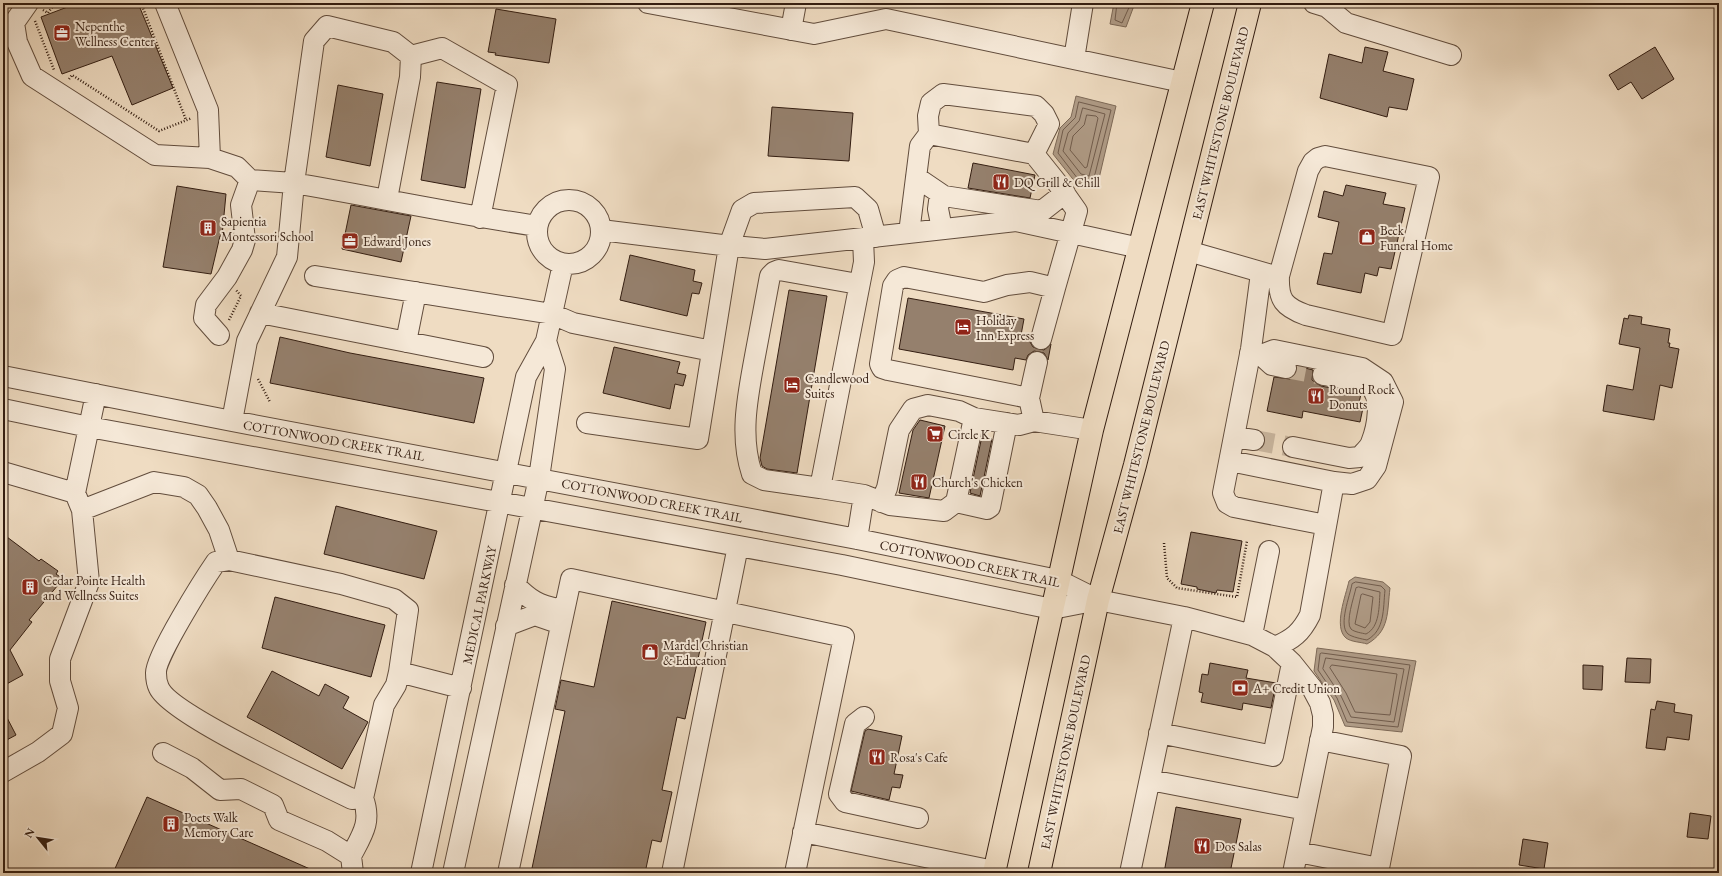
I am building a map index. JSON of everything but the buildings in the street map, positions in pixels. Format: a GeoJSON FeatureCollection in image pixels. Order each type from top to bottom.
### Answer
{"type":"FeatureCollection","features":[{"type":"Feature","properties":{"kind":"main road"},"geometry":{"type":"LineString","coordinates":[[994,872],[1092,430],[1202,3]]}},
{"type":"Feature","properties":{"kind":"main road","name":"EAST WHITESTONE BOULEVARD"},"geometry":{"type":"LineString","coordinates":[[1039,873],[1098,600],[1135,465],[1250,3]]}},
{"type":"Feature","properties":{"kind":"street"},"geometry":{"type":"LineString","coordinates":[[28,3],[14,23],[17,42],[32,76],[155,155],[210,158],[237,167],[250,180],[294,183],[387,199],[480,218],[537,226]]}},
{"type":"Feature","properties":{"kind":"street"},"geometry":{"type":"LineString","coordinates":[[165,3],[208,110],[210,158]]}},
{"type":"Feature","properties":{"kind":"street"},"geometry":{"type":"LineString","coordinates":[[648,3],[814,34],[884,11],[1074,59],[1182,82]]}},
{"type":"Feature","properties":{"kind":"street"},"geometry":{"type":"LineString","coordinates":[[792,30],[796,3]]}},
{"type":"Feature","properties":{"kind":"street"},"geometry":{"type":"LineString","coordinates":[[1074,59],[1083,3]]}},
{"type":"Feature","properties":{"kind":"street"},"geometry":{"type":"LineString","coordinates":[[1314,3],[1327,6],[1346,23],[1451,55]]}},
{"type":"Feature","properties":{"kind":"street"},"geometry":{"type":"LineString","coordinates":[[232,421],[247,342],[287,257],[294,183],[314,41],[327,26],[393,42],[411,56]]}},
{"type":"Feature","properties":{"kind":"street"},"geometry":{"type":"LineString","coordinates":[[411,56],[442,48],[507,85],[480,218]]}},
{"type":"Feature","properties":{"kind":"street"},"geometry":{"type":"LineString","coordinates":[[387,199],[410,77],[411,56]]}},
{"type":"Feature","properties":{"kind":"street"},"geometry":{"type":"LineString","coordinates":[[908,233],[920,146],[929,134],[928,116],[931,103],[943,94],[1036,106],[1044,114],[1049,124],[1034,154]]}},
{"type":"Feature","properties":{"kind":"street"},"geometry":{"type":"LineString","coordinates":[[929,134],[1034,154],[1065,193],[1077,211],[1041,339]]}},
{"type":"Feature","properties":{"kind":"street"},"geometry":{"type":"LineString","coordinates":[[1188,251],[1270,275],[1281,298],[1294,310],[1306,315],[1392,335],[1429,177],[1325,156],[1318,158],[1312,162],[1304,181],[1270,275],[1256,354],[1234,437],[1223,493],[1227,503],[1234,507],[1326,525]]}},
{"type":"Feature","properties":{"kind":"street"},"geometry":{"type":"LineString","coordinates":[[916,177],[940,194],[1042,211],[1065,193]]}},
{"type":"Feature","properties":{"kind":"street"},"geometry":{"type":"LineString","coordinates":[[223,330],[204,318],[206,305],[227,277],[242,250],[245,240],[241,205],[250,180]]}},
{"type":"Feature","properties":{"kind":"street"},"geometry":{"type":"LineString","coordinates":[[940,194],[938,209],[942,229]]}},
{"type":"Feature","properties":{"kind":"street"},"geometry":{"type":"LineString","coordinates":[[587,423],[698,439],[730,246],[742,210],[754,203],[855,196],[868,209],[869,238],[858,284],[820,488]]}},
{"type":"Feature","properties":{"kind":"street"},"geometry":{"type":"LineString","coordinates":[[561,200],[580,201],[595,212],[601,230],[597,249],[590,257],[577,263],[563,264],[553,261],[545,255],[539,246],[536,237],[537,226],[545,210],[561,200]]}},
{"type":"Feature","properties":{"kind":"street"},"geometry":{"type":"LineString","coordinates":[[601,230],[765,249],[1016,221],[1140,248]]}},
{"type":"Feature","properties":{"kind":"street","name":"MEDICAL PARKWAY"},"geometry":{"type":"LineString","coordinates":[[421,873],[526,377],[546,341],[563,264]]}},
{"type":"Feature","properties":{"kind":"street"},"geometry":{"type":"LineString","coordinates":[[858,284],[779,270],[770,276],[746,406],[745,429],[749,465],[752,474],[764,480],[820,488],[873,498],[890,506],[944,511],[956,502],[974,418]]}},
{"type":"Feature","properties":{"kind":"street"},"geometry":{"type":"LineString","coordinates":[[314,276],[552,314],[573,323],[712,352]]}},
{"type":"Feature","properties":{"kind":"street"},"geometry":{"type":"LineString","coordinates":[[1029,398],[882,368],[880,364],[893,286],[897,280],[904,277],[984,292],[1007,285],[1030,282],[1055,288]]}},
{"type":"Feature","properties":{"kind":"street"},"geometry":{"type":"LineString","coordinates":[[406,342],[416,292]]}},
{"type":"Feature","properties":{"kind":"street"},"geometry":{"type":"LineString","coordinates":[[260,313],[483,357]]}},
{"type":"Feature","properties":{"kind":"street"},"geometry":{"type":"LineString","coordinates":[[453,873],[539,478],[555,369],[546,341]]}},
{"type":"Feature","properties":{"kind":"street"},"geometry":{"type":"LineString","coordinates":[[1230,461],[1334,482],[1352,484],[1367,480],[1376,466],[1393,402],[1383,382],[1362,368],[1274,350],[1256,354]]}},
{"type":"Feature","properties":{"kind":"street"},"geometry":{"type":"LineString","coordinates":[[1256,354],[1272,365],[1286,368]]}},
{"type":"Feature","properties":{"kind":"street"},"geometry":{"type":"LineString","coordinates":[[1034,421],[1029,398],[1036,362]]}},
{"type":"Feature","properties":{"kind":"street"},"geometry":{"type":"LineString","coordinates":[[1293,447],[1349,458],[1360,457],[1371,444],[1378,409],[1378,402],[1375,393],[1368,385],[1324,375]]}},
{"type":"Feature","properties":{"kind":"street","name":"COTTONWOOD CREEK TRAIL"},"geometry":{"type":"LineString","coordinates":[[3,376],[232,421],[857,539],[1058,580],[1098,600]]}},
{"type":"Feature","properties":{"kind":"street"},"geometry":{"type":"LineString","coordinates":[[3,772],[38,752],[62,734],[68,708],[60,681],[60,659],[89,582],[78,502],[89,427],[96,394]]}},
{"type":"Feature","properties":{"kind":"street"},"geometry":{"type":"LineString","coordinates":[[857,539],[873,498],[887,488],[899,430],[913,409],[928,405],[959,411],[974,418],[1019,425],[1034,421],[1092,430]]}},
{"type":"Feature","properties":{"kind":"street","name":"COTTONWOOD CREEK TRAIL"},"geometry":{"type":"LineString","coordinates":[[3,409],[89,427],[842,565],[1052,609],[1098,600]]}},
{"type":"Feature","properties":{"kind":"street"},"geometry":{"type":"LineString","coordinates":[[956,502],[987,509],[990,507],[1007,423]]}},
{"type":"Feature","properties":{"kind":"street"},"geometry":{"type":"LineString","coordinates":[[1234,437],[1254,440]]}},
{"type":"Feature","properties":{"kind":"street"},"geometry":{"type":"LineString","coordinates":[[3,472],[78,502],[154,482],[184,487],[198,495],[207,508],[218,530],[229,560]]}},
{"type":"Feature","properties":{"kind":"street"},"geometry":{"type":"LineString","coordinates":[[1275,647],[1291,640],[1303,629],[1310,615],[1334,482]]}},
{"type":"Feature","properties":{"kind":"street"},"geometry":{"type":"LineString","coordinates":[[672,873],[726,612],[738,546]]}},
{"type":"Feature","properties":{"kind":"street"},"geometry":{"type":"LineString","coordinates":[[1252,635],[1269,551]]}},
{"type":"Feature","properties":{"kind":"street"},"geometry":{"type":"LineString","coordinates":[[162,753],[192,768],[220,790],[241,789],[274,805],[279,820],[327,841],[352,864],[366,825],[368,811],[363,798],[384,705],[396,685],[408,610],[394,599],[342,584],[229,560],[216,562],[169,641],[156,671],[159,688],[173,702],[211,728],[352,799],[363,798]]}},
{"type":"Feature","properties":{"kind":"street"},"geometry":{"type":"LineString","coordinates":[[508,873],[571,579],[844,637],[795,873]]}},
{"type":"Feature","properties":{"kind":"street"},"geometry":{"type":"LineString","coordinates":[[515,585],[526,597],[563,617]]}},
{"type":"Feature","properties":{"kind":"street"},"geometry":{"type":"LineString","coordinates":[[1098,600],[1184,617],[1252,635],[1275,647],[1292,663],[1312,688],[1320,703],[1323,715],[1320,740],[1293,873]]}},
{"type":"Feature","properties":{"kind":"street"},"geometry":{"type":"LineString","coordinates":[[506,626],[535,615],[563,617]]}},
{"type":"Feature","properties":{"kind":"street"},"geometry":{"type":"LineString","coordinates":[[1130,873],[1184,617]]}},
{"type":"Feature","properties":{"kind":"street"},"geometry":{"type":"LineString","coordinates":[[1160,733],[1274,756],[1292,663]]}},
{"type":"Feature","properties":{"kind":"street"},"geometry":{"type":"LineString","coordinates":[[399,672],[461,688]]}},
{"type":"Feature","properties":{"kind":"street"},"geometry":{"type":"LineString","coordinates":[[864,716],[855,724],[839,794],[845,802],[918,818]]}},
{"type":"Feature","properties":{"kind":"street"},"geometry":{"type":"LineString","coordinates":[[1298,852],[1336,866],[1379,868],[1401,756],[1320,740]]}},
{"type":"Feature","properties":{"kind":"street"},"geometry":{"type":"LineString","coordinates":[[1150,780],[1306,810]]}},
{"type":"Feature","properties":{"kind":"street"},"geometry":{"type":"LineString","coordinates":[[803,832],[994,872]]}},
{"type":"Feature","properties":{"kind":"path"},"geometry":{"type":"LineString","coordinates":[[55,3],[48,13],[42,9],[35,20],[55,72]]}},
{"type":"Feature","properties":{"kind":"path"},"geometry":{"type":"LineString","coordinates":[[66,85],[72,75],[159,131],[186,120],[141,3]]}},
{"type":"Feature","properties":{"kind":"path"},"geometry":{"type":"LineString","coordinates":[[223,330],[241,296],[235,289]]}},
{"type":"Feature","properties":{"kind":"path"},"geometry":{"type":"LineString","coordinates":[[257,376],[270,402]]}},
{"type":"Feature","properties":{"kind":"path"},"geometry":{"type":"LineString","coordinates":[[1164,543],[1167,578],[1177,588],[1237,597],[1247,541]]}},
{"type":"Feature","properties":{"kind":"water"},"geometry":{"type":"Polygon","coordinates":[[[1114,3],[1135,3],[1126,27],[1110,24],[1114,3]]]}},
{"type":"Feature","properties":{"kind":"water"},"geometry":{"type":"Polygon","coordinates":[[[1076,96],[1116,106],[1097,187],[1076,183],[1053,154],[1060,128],[1071,117],[1076,96]]]}},
{"type":"Feature","properties":{"kind":"water"},"geometry":{"type":"Polygon","coordinates":[[[1355,577],[1383,582],[1390,588],[1384,627],[1374,639],[1367,644],[1348,639],[1342,633],[1340,619],[1349,581],[1355,577]]]}},
{"type":"Feature","properties":{"kind":"water"},"geometry":{"type":"Polygon","coordinates":[[[1317,648],[1416,661],[1402,732],[1345,726],[1334,700],[1314,671],[1317,648]]]}},
{"type":"Feature","properties":{"kind":"tunnel"},"geometry":{"type":"LineString","coordinates":[[1286,368],[1323,375]]}},
{"type":"Feature","properties":{"kind":"tunnel"},"geometry":{"type":"LineString","coordinates":[[1254,440],[1293,447]]}},
{"type":"Feature","properties":{"kind":"place","name":"Nepenthe Wellness Center"},"geometry":{"type":"Point","coordinates":[62,33]}},
{"type":"Feature","properties":{"kind":"place","name":"DQ Grill & Chill"},"geometry":{"type":"Point","coordinates":[1001,182]}},
{"type":"Feature","properties":{"kind":"place","name":"Sapientia Montessori School"},"geometry":{"type":"Point","coordinates":[208,228]}},
{"type":"Feature","properties":{"kind":"place","name":"Beck Funeral Home"},"geometry":{"type":"Point","coordinates":[1367,237]}},
{"type":"Feature","properties":{"kind":"place","name":"Edward Jones"},"geometry":{"type":"Point","coordinates":[350,241]}},
{"type":"Feature","properties":{"kind":"place","name":"Holiday Inn Express"},"geometry":{"type":"Point","coordinates":[963,327]}},
{"type":"Feature","properties":{"kind":"place","name":"Candlewood Suites"},"geometry":{"type":"Point","coordinates":[792,385]}},
{"type":"Feature","properties":{"kind":"place","name":"Round Rock Donuts"},"geometry":{"type":"Point","coordinates":[1316,396]}},
{"type":"Feature","properties":{"kind":"place","name":"Circle K"},"geometry":{"type":"Point","coordinates":[935,434]}},
{"type":"Feature","properties":{"kind":"place","name":"Church's Chicken"},"geometry":{"type":"Point","coordinates":[919,482]}},
{"type":"Feature","properties":{"kind":"place","name":"Cedar Pointe Health and Wellness Suites"},"geometry":{"type":"Point","coordinates":[30,587]}},
{"type":"Feature","properties":{"kind":"place","name":"Mardel Christian & Education"},"geometry":{"type":"Point","coordinates":[650,652]}},
{"type":"Feature","properties":{"kind":"place","name":"A+ Credit Union"},"geometry":{"type":"Point","coordinates":[1240,688]}},
{"type":"Feature","properties":{"kind":"place","name":"Rosa's Cafe"},"geometry":{"type":"Point","coordinates":[877,757]}},
{"type":"Feature","properties":{"kind":"place","name":"Poets Walk Memory Care"},"geometry":{"type":"Point","coordinates":[171,824]}},
{"type":"Feature","properties":{"kind":"place","name":"Dos Salas"},"geometry":{"type":"Point","coordinates":[1202,846]}}]}
